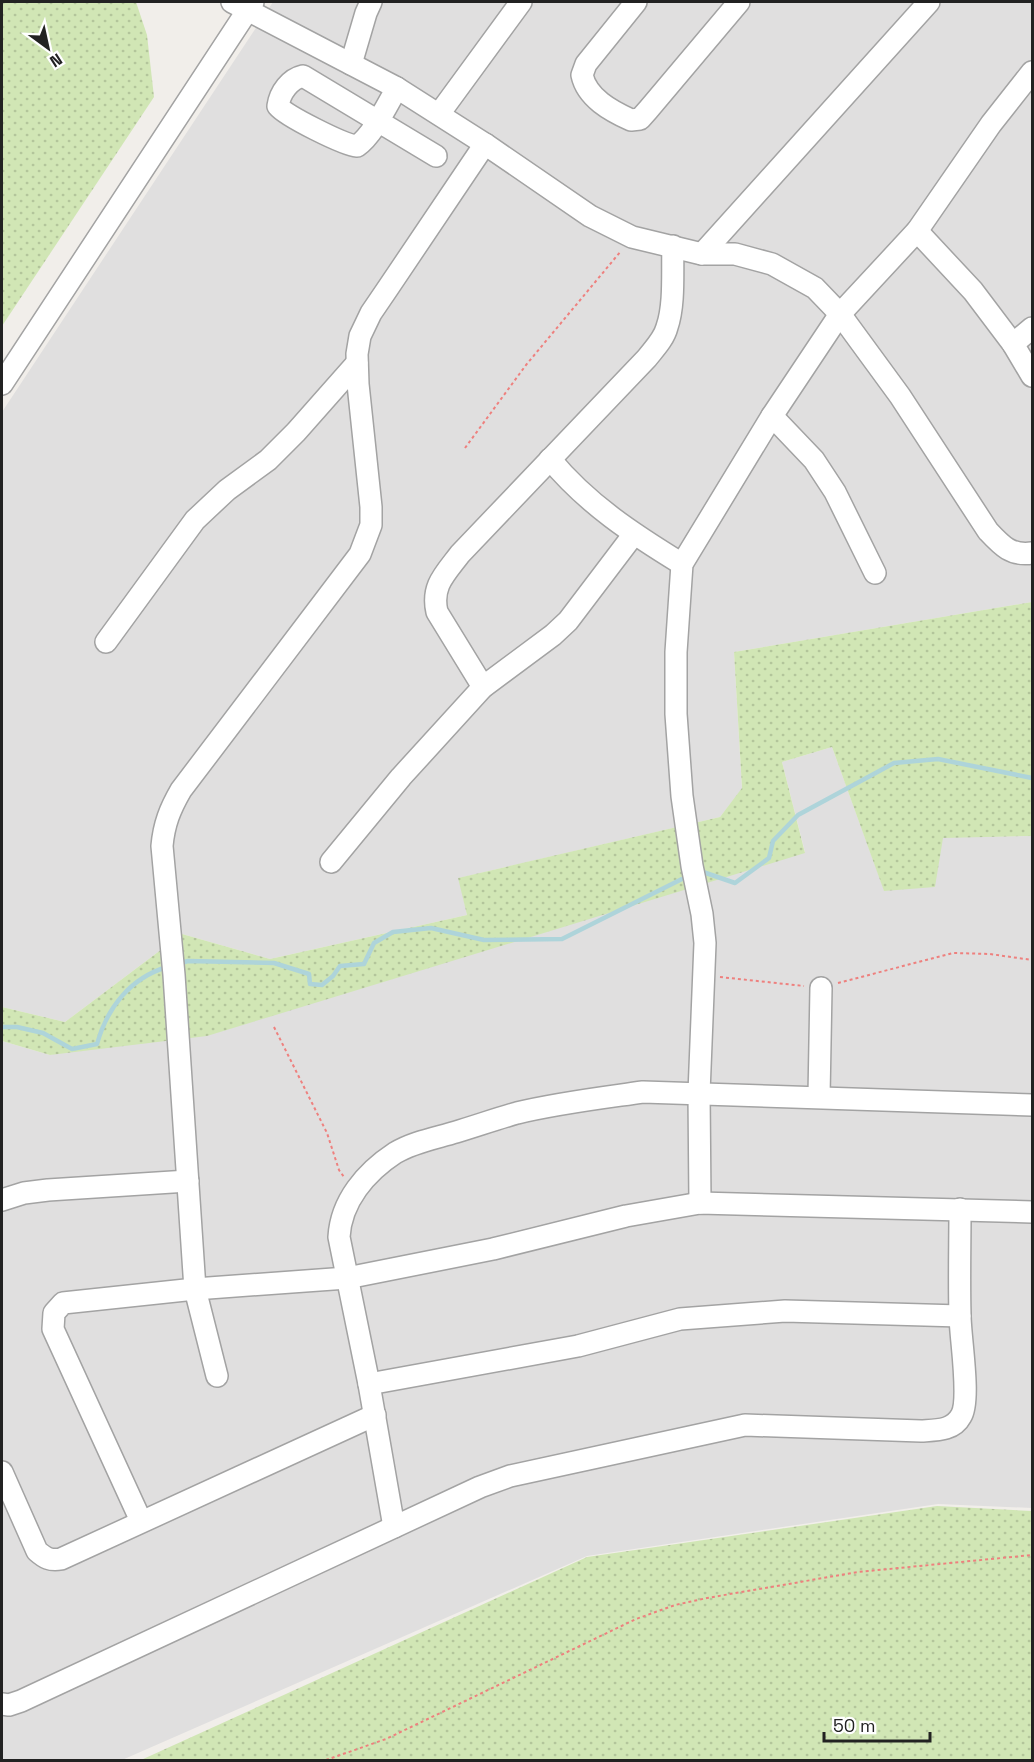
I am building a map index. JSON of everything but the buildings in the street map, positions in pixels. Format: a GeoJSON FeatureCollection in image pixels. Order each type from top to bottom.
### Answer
{"type":"FeatureCollection","features":[{"type":"Feature","properties":{"kind":"street"},"geometry":{"type":"LineString","coordinates":[[351,64],[371,2]]}},
{"type":"Feature","properties":{"kind":"street"},"geometry":{"type":"LineString","coordinates":[[439,114],[521,2]]}},
{"type":"Feature","properties":{"kind":"street"},"geometry":{"type":"LineString","coordinates":[[636,2],[586,64],[582,75],[592,95],[607,107],[631,120],[640,118],[648,110],[739,2]]}},
{"type":"Feature","properties":{"kind":"street"},"geometry":{"type":"LineString","coordinates":[[702,254],[929,2]]}},
{"type":"Feature","properties":{"kind":"street"},"geometry":{"type":"LineString","coordinates":[[2,384],[244,4],[397,88],[486,144],[590,216],[632,237],[702,254],[735,254],[772,264],[815,288],[840,314],[900,396],[988,531],[1002,547],[1011,552],[1032,553]]}},
{"type":"Feature","properties":{"kind":"street"},"geometry":{"type":"LineString","coordinates":[[700,1203],[699,1093],[705,975],[702,914],[692,866],[682,796],[676,714],[677,643],[682,564],[772,416],[840,314],[917,231],[991,124],[1032,72]]}},
{"type":"Feature","properties":{"kind":"street"},"geometry":{"type":"LineString","coordinates":[[397,88],[377,121],[436,156]]}},
{"type":"Feature","properties":{"kind":"street"},"geometry":{"type":"LineString","coordinates":[[217,1376],[195,1289],[174,975],[162,846],[164,829],[172,806],[197,769],[360,554],[371,525],[371,507],[357,363],[360,336],[371,313],[486,144]]}},
{"type":"Feature","properties":{"kind":"street"},"geometry":{"type":"LineString","coordinates":[[917,231],[973,291],[1012,344],[1032,376]]}},
{"type":"Feature","properties":{"kind":"street"},"geometry":{"type":"LineString","coordinates":[[483,687],[437,612],[434,598],[437,586],[460,554],[647,358],[660,341],[667,327],[670,309],[673,246]]}},
{"type":"Feature","properties":{"kind":"street"},"geometry":{"type":"LineString","coordinates":[[1012,344],[1032,328]]}},
{"type":"Feature","properties":{"kind":"street"},"geometry":{"type":"LineString","coordinates":[[106,642],[195,520],[227,490],[268,460],[297,432],[357,363]]}},
{"type":"Feature","properties":{"kind":"street"},"geometry":{"type":"LineString","coordinates":[[772,416],[814,459],[853,526],[875,573]]}},
{"type":"Feature","properties":{"kind":"street"},"geometry":{"type":"LineString","coordinates":[[550,459],[581,493],[634,534],[682,564]]}},
{"type":"Feature","properties":{"kind":"street"},"geometry":{"type":"LineString","coordinates":[[331,862],[400,777],[483,687],[568,621],[634,534]]}},
{"type":"Feature","properties":{"kind":"street"},"geometry":{"type":"LineString","coordinates":[[819,1096],[821,988]]}},
{"type":"Feature","properties":{"kind":"street"},"geometry":{"type":"LineString","coordinates":[[394,1527],[375,1415],[339,1237],[340,1222],[355,1191],[376,1167],[397,1152],[518,1113],[643,1092],[819,1096],[1032,1105]]}},
{"type":"Feature","properties":{"kind":"street"},"geometry":{"type":"LineString","coordinates":[[2,1200],[24,1193],[48,1190],[188,1181]]}},
{"type":"Feature","properties":{"kind":"street"},"geometry":{"type":"LineString","coordinates":[[141,1521],[53,1329],[54,1313],[63,1304],[195,1289],[348,1278],[493,1249],[626,1216],[700,1203],[1032,1212]]}},
{"type":"Feature","properties":{"kind":"street"},"geometry":{"type":"LineString","coordinates":[[2,1704],[9,1705],[21,1701],[480,1487],[510,1476],[745,1425],[944,1430],[955,1424],[963,1415],[965,1400],[960,1316],[960,1209]]}},
{"type":"Feature","properties":{"kind":"street"},"geometry":{"type":"LineString","coordinates":[[369,1384],[578,1346],[680,1319],[784,1311],[960,1316]]}},
{"type":"Feature","properties":{"kind":"street"},"geometry":{"type":"LineString","coordinates":[[2,1472],[37,1551],[52,1560],[69,1556],[375,1415]]}},
{"type":"Feature","properties":{"kind":"path"},"geometry":{"type":"LineString","coordinates":[[465,448],[526,365],[632,237]]}},
{"type":"Feature","properties":{"kind":"path"},"geometry":{"type":"LineString","coordinates":[[705,975],[821,988],[953,953],[990,954],[1032,960]]}},
{"type":"Feature","properties":{"kind":"path"},"geometry":{"type":"LineString","coordinates":[[274,1027],[327,1133],[339,1170],[355,1191]]}},
{"type":"Feature","properties":{"kind":"path"},"geometry":{"type":"LineString","coordinates":[[326,1761],[386,1739],[636,1619],[675,1605],[858,1572],[1032,1556]]}},
{"type":"Feature","properties":{"kind":"shaded area"},"geometry":{"type":"Polygon","coordinates":[[[273,2],[1032,2],[1032,602],[734,652],[742,789],[720,817],[459,878],[467,915],[270,959],[182,934],[65,1022],[2,1007],[2,412],[273,2]]]}},
{"type":"Feature","properties":{"kind":"shaded area"},"geometry":{"type":"Polygon","coordinates":[[[832,747],[884,890],[943,837],[1032,836],[1032,1508],[938,1504],[587,1556],[122,1760],[2,1760],[2,1041],[50,1055],[805,852],[782,762],[832,747]]]}},
{"type":"Feature","properties":{"kind":"green space"},"geometry":{"type":"Polygon","coordinates":[[[2,2],[136,2],[147,35],[154,97],[2,326],[2,2]]]}},
{"type":"Feature","properties":{"kind":"green space"},"geometry":{"type":"Polygon","coordinates":[[[1032,602],[1032,836],[943,838],[935,887],[884,891],[832,747],[782,762],[805,853],[207,1036],[50,1055],[2,1041],[2,1007],[65,1022],[182,934],[270,959],[467,915],[458,878],[720,817],[742,788],[734,652],[1032,602]]]}},
{"type":"Feature","properties":{"kind":"green space"},"geometry":{"type":"Polygon","coordinates":[[[937,1506],[1032,1511],[1032,1760],[141,1760],[587,1557],[937,1506]]]}},
{"type":"Feature","properties":{"kind":"waterway"},"geometry":{"type":"LineString","coordinates":[[703,872],[735,883],[769,858],[773,841],[798,815],[894,763],[938,759],[1032,778]]}},
{"type":"Feature","properties":{"kind":"waterway"},"geometry":{"type":"LineString","coordinates":[[178,964],[188,961],[274,963],[309,974],[310,984],[322,985],[340,966],[364,964],[374,943],[393,932],[431,928],[484,940],[562,939],[682,879]]}},
{"type":"Feature","properties":{"kind":"waterway"},"geometry":{"type":"LineString","coordinates":[[2,1027],[17,1027],[43,1033],[72,1049],[97,1044],[107,1018],[122,996],[142,979],[167,967]]}}]}
